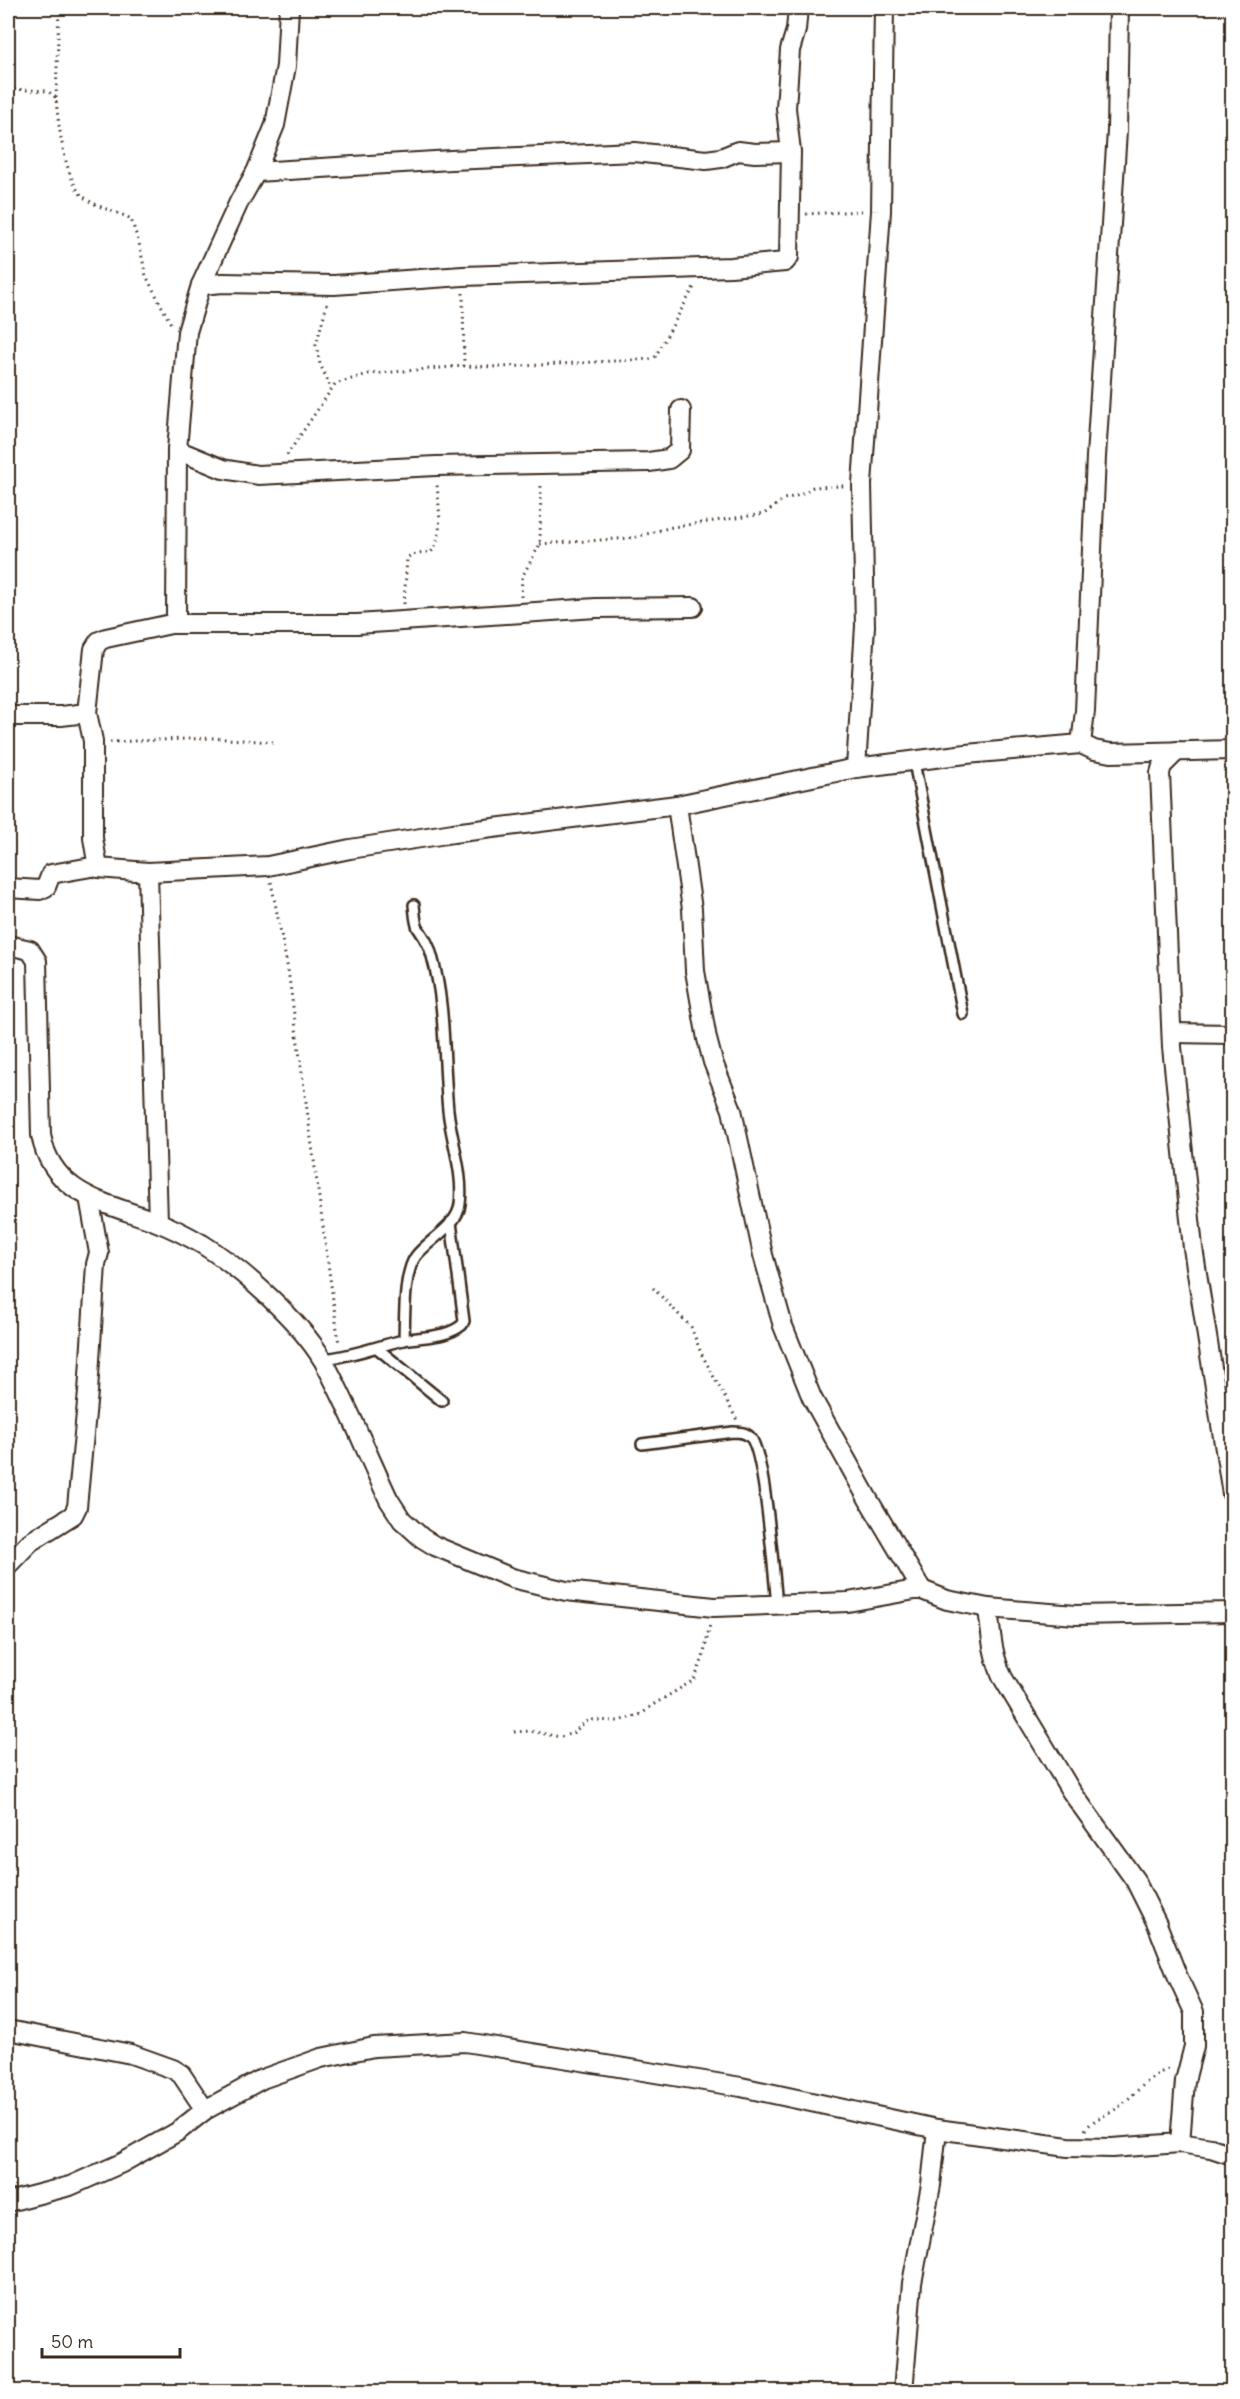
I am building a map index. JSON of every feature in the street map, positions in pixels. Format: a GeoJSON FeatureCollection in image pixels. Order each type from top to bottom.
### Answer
{"type":"FeatureCollection","features":[{"type":"Feature","properties":{"kind":"street"},"geometry":{"type":"LineString","coordinates":[[171,624],[178,612],[177,450],[187,332],[201,285],[239,202],[256,172],[275,125],[286,66],[289,8]]}},
{"type":"Feature","properties":{"kind":"street"},"geometry":{"type":"LineString","coordinates":[[201,285],[334,285],[463,276],[731,267],[785,262],[789,256],[791,152],[786,108],[790,50],[796,30],[798,8]]}},
{"type":"Feature","properties":{"kind":"street"},"geometry":{"type":"LineString","coordinates":[[856,768],[865,626],[862,484],[881,211],[884,8]]}},
{"type":"Feature","properties":{"kind":"street"},"geometry":{"type":"LineString","coordinates":[[1081,744],[1085,711],[1096,457],[1117,131],[1119,8]]}},
{"type":"Feature","properties":{"kind":"street"},"geometry":{"type":"LineString","coordinates":[[256,172],[635,152],[706,160],[721,158],[741,150],[755,153],[791,152]]}},
{"type":"Feature","properties":{"kind":"street"},"geometry":{"type":"LineString","coordinates":[[177,450],[223,469],[242,474],[436,466],[649,462],[669,459],[680,450],[681,410]]}},
{"type":"Feature","properties":{"kind":"street"},"geometry":{"type":"LineString","coordinates":[[97,866],[93,838],[93,741],[87,713],[94,649],[99,641],[171,624],[403,622],[596,608],[693,607]]}},
{"type":"Feature","properties":{"kind":"street"},"geometry":{"type":"LineString","coordinates":[[8,716],[61,716],[87,713]]}},
{"type":"Feature","properties":{"kind":"street"},"geometry":{"type":"LineString","coordinates":[[8,888],[40,890],[46,887],[51,874],[97,866],[102,869],[148,872],[268,866],[350,849],[453,832],[677,805],[856,768],[1012,749],[1081,744],[1094,750],[1111,753],[1233,750]]}},
{"type":"Feature","properties":{"kind":"street"},"geometry":{"type":"LineString","coordinates":[[1177,751],[1162,766],[1160,773],[1172,1033],[1193,1248],[1233,1494]]}},
{"type":"Feature","properties":{"kind":"street"},"geometry":{"type":"LineString","coordinates":[[677,805],[692,909],[696,971],[707,1040],[732,1110],[763,1255],[783,1326],[824,1420],[922,1590]]}},
{"type":"Feature","properties":{"kind":"street"},"geometry":{"type":"LineString","coordinates":[[148,872],[158,1222]]}},
{"type":"Feature","properties":{"kind":"street"},"geometry":{"type":"LineString","coordinates":[[8,945],[30,950],[37,961],[39,1104],[44,1152],[53,1167],[66,1182],[99,1203],[158,1222],[202,1244],[223,1258],[331,1359],[390,1500],[402,1520],[422,1538],[479,1565],[537,1586],[714,1607],[848,1602],[922,1590],[947,1600],[988,1608],[1076,1615],[1233,1612]]}},
{"type":"Feature","properties":{"kind":"street"},"geometry":{"type":"LineString","coordinates":[[1172,1033],[1233,1034]]}},
{"type":"Feature","properties":{"kind":"street"},"geometry":{"type":"LineString","coordinates":[[8,1565],[30,1542],[73,1515],[78,1507],[96,1264],[99,1253],[89,1197]]}},
{"type":"Feature","properties":{"kind":"street"},"geometry":{"type":"LineString","coordinates":[[988,1608],[991,1643],[995,1661],[1003,1678],[1071,1791],[1135,1880],[1157,1924],[1194,2012],[1195,2034],[1185,2081],[1179,2143]]}},
{"type":"Feature","properties":{"kind":"street"},"geometry":{"type":"LineString","coordinates":[[8,2030],[131,2054],[173,2069],[181,2074],[205,2110]]}},
{"type":"Feature","properties":{"kind":"street"},"geometry":{"type":"LineString","coordinates":[[8,2202],[70,2186],[122,2163],[177,2132],[205,2110],[262,2079],[321,2058],[374,2047],[465,2042],[741,2087],[937,2129],[1072,2147],[1112,2148],[1179,2143],[1211,2148],[1233,2156]]}},
{"type":"Feature","properties":{"kind":"street"},"geometry":{"type":"LineString","coordinates":[[903,2391],[912,2283],[932,2185],[937,2129]]}},
{"type":"Feature","properties":{"kind":"lane"},"geometry":{"type":"LineString","coordinates":[[914,762],[963,1014]]}},
{"type":"Feature","properties":{"kind":"lane"},"geometry":{"type":"LineString","coordinates":[[404,1340],[410,1270],[416,1256],[451,1222],[460,1204],[458,1168],[448,1111],[443,1025],[432,956],[425,936],[417,925],[414,905]]}},
{"type":"Feature","properties":{"kind":"lane"},"geometry":{"type":"LineString","coordinates":[[331,1359],[404,1340],[435,1336],[456,1329],[464,1321],[451,1222]]}},
{"type":"Feature","properties":{"kind":"lane"},"geometry":{"type":"LineString","coordinates":[[377,1348],[442,1401]]}},
{"type":"Feature","properties":{"kind":"lane"},"geometry":{"type":"LineString","coordinates":[[642,1444],[733,1432],[743,1432],[751,1437],[757,1448],[763,1485],[777,1605]]}},
{"type":"Feature","properties":{"kind":"path"},"geometry":{"type":"LineString","coordinates":[[59,8],[57,117],[72,181],[82,197],[102,209],[131,219],[146,276],[171,325]]}},
{"type":"Feature","properties":{"kind":"path"},"geometry":{"type":"LineString","coordinates":[[8,89],[48,91],[56,98]]}},
{"type":"Feature","properties":{"kind":"path"},"geometry":{"type":"LineString","coordinates":[[789,215],[881,211]]}},
{"type":"Feature","properties":{"kind":"path"},"geometry":{"type":"LineString","coordinates":[[274,473],[316,415],[335,384],[368,375],[464,366],[503,367],[651,359],[655,357],[677,314],[707,267]]}},
{"type":"Feature","properties":{"kind":"path"},"geometry":{"type":"LineString","coordinates":[[463,276],[464,366]]}},
{"type":"Feature","properties":{"kind":"path"},"geometry":{"type":"LineString","coordinates":[[331,388],[320,364],[316,345],[322,314],[334,285]]}},
{"type":"Feature","properties":{"kind":"path"},"geometry":{"type":"LineString","coordinates":[[510,614],[521,607],[522,577],[540,544],[541,465]]}},
{"type":"Feature","properties":{"kind":"path"},"geometry":{"type":"LineString","coordinates":[[403,622],[407,558],[411,555],[431,552],[435,547],[439,511],[436,466]]}},
{"type":"Feature","properties":{"kind":"path"},"geometry":{"type":"LineString","coordinates":[[540,544],[632,538],[672,527],[764,514],[784,499],[800,495],[813,487],[862,484]]}},
{"type":"Feature","properties":{"kind":"path"},"geometry":{"type":"LineString","coordinates":[[93,741],[212,738],[273,742]]}},
{"type":"Feature","properties":{"kind":"path"},"geometry":{"type":"LineString","coordinates":[[268,866],[288,970],[331,1359]]}},
{"type":"Feature","properties":{"kind":"path"},"geometry":{"type":"LineString","coordinates":[[652,1288],[691,1327],[701,1353],[743,1432]]}},
{"type":"Feature","properties":{"kind":"path"},"geometry":{"type":"LineString","coordinates":[[514,1732],[530,1731],[560,1737],[573,1733],[585,1722],[618,1721],[642,1714],[694,1680],[703,1658],[714,1607]]}},
{"type":"Feature","properties":{"kind":"path"},"geometry":{"type":"LineString","coordinates":[[1072,2147],[1089,2125],[1113,2110],[1154,2075],[1190,2062]]}}]}
